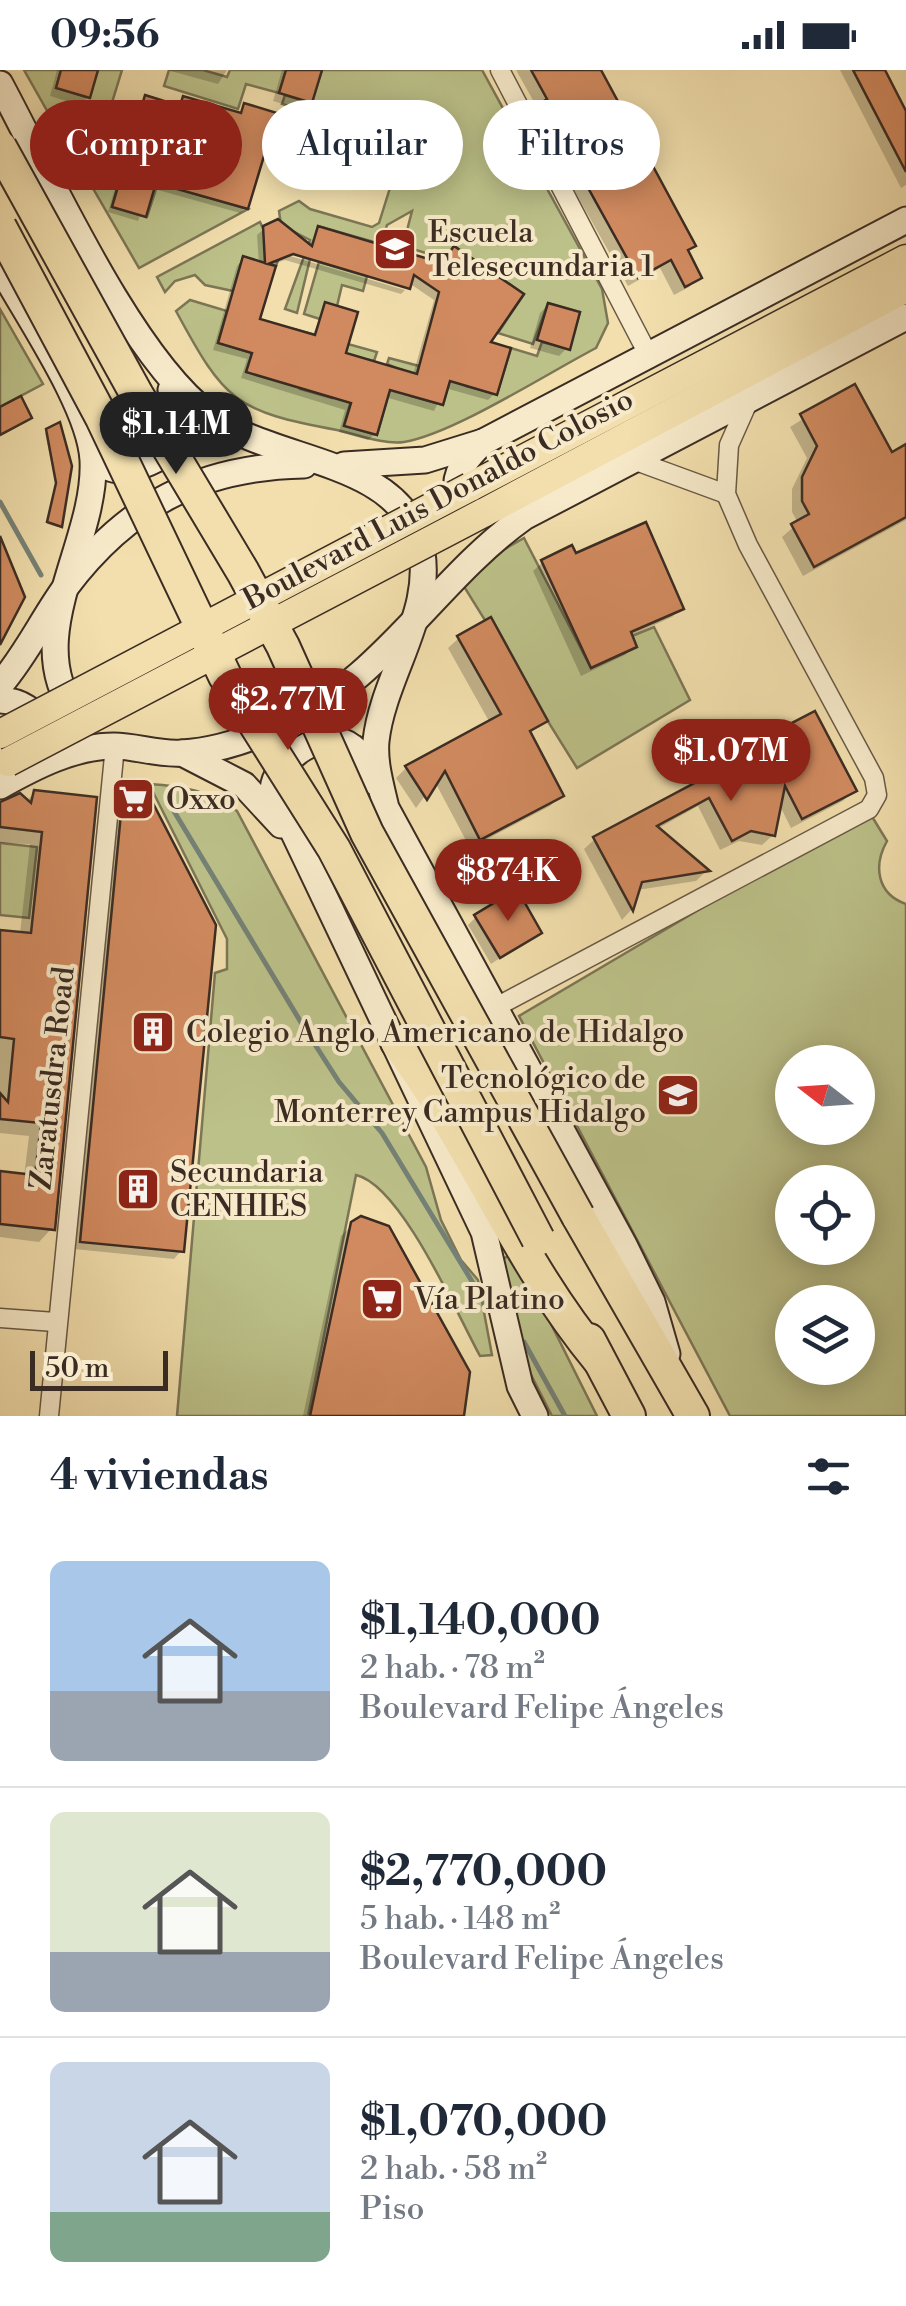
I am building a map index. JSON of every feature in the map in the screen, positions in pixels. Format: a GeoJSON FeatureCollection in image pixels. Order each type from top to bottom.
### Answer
{"type":"FeatureCollection","features":[{"type":"Feature","properties":{"kind":"highway"},"geometry":{"type":"LineString","coordinates":[[0,146],[137,396],[259,602],[367,832],[685,1402]]}},
{"type":"Feature","properties":{"kind":"highway"},"geometry":{"type":"LineString","coordinates":[[0,228],[102,418],[225,676],[334,849],[628,1416]]}},
{"type":"Feature","properties":{"kind":"highway"},"geometry":{"type":"LineString","coordinates":[[397,1042],[441,1100],[558,1311],[599,1360]]}},
{"type":"Feature","properties":{"kind":"main road"},"geometry":{"type":"LineString","coordinates":[[0,84],[114,294],[156,357],[198,407],[220,424],[375,484],[398,501],[416,531],[423,554],[423,583],[376,739],[386,808]]}},
{"type":"Feature","properties":{"kind":"main road","name":"Boulevard Luis Donaldo Colosio"},"geometry":{"type":"LineString","coordinates":[[66,588],[109,539],[169,494],[220,474],[319,464],[425,460],[483,442],[650,358],[906,220]]}},
{"type":"Feature","properties":{"kind":"main road","name":"Boulevard Luis Donaldo Colosio"},"geometry":{"type":"LineString","coordinates":[[0,734],[906,259]]}},
{"type":"Feature","properties":{"kind":"main road"},"geometry":{"type":"LineString","coordinates":[[0,266],[107,466],[118,472],[131,470],[177,445],[187,422],[156,357]]}},
{"type":"Feature","properties":{"kind":"main road","name":"Boulevard Luis Donaldo Colosio"},"geometry":{"type":"LineString","coordinates":[[5,776],[906,288]]}},
{"type":"Feature","properties":{"kind":"main road","name":"Boulevard Luis Donaldo Colosio"},"geometry":{"type":"LineString","coordinates":[[5,776],[60,756],[116,746],[182,753],[244,740],[304,715],[370,670],[473,556],[524,517],[906,317]]}},
{"type":"Feature","properties":{"kind":"main road"},"geometry":{"type":"LineString","coordinates":[[86,425],[91,482],[56,640],[57,679],[78,718],[92,733],[116,746]]}},
{"type":"Feature","properties":{"kind":"main road"},"geometry":{"type":"LineString","coordinates":[[483,442],[466,458],[456,480],[464,506],[492,518],[524,517]]}},
{"type":"Feature","properties":{"kind":"main road"},"geometry":{"type":"LineString","coordinates":[[0,685],[66,588]]}},
{"type":"Feature","properties":{"kind":"main road"},"geometry":{"type":"LineString","coordinates":[[0,700],[27,708],[41,728],[33,760],[5,776]]}},
{"type":"Feature","properties":{"kind":"main road"},"geometry":{"type":"LineString","coordinates":[[535,1416],[520,1386],[484,1232],[427,1118],[397,1042],[273,789],[275,773],[286,759],[322,741],[339,740],[354,747],[652,1302],[685,1402]]}},
{"type":"Feature","properties":{"kind":"main road"},"geometry":{"type":"LineString","coordinates":[[182,753],[244,785],[298,844]]}},
{"type":"Feature","properties":{"kind":"street"},"geometry":{"type":"LineString","coordinates":[[500,70],[650,358]]}},
{"type":"Feature","properties":{"kind":"street"},"geometry":{"type":"LineString","coordinates":[[496,1007],[869,809],[878,795],[874,778],[748,545],[726,494],[729,445],[749,400]]}},
{"type":"Feature","properties":{"kind":"street"},"geometry":{"type":"LineString","coordinates":[[636,460],[726,494]]}},
{"type":"Feature","properties":{"kind":"street","name":"Zaratusdra Road"},"geometry":{"type":"LineString","coordinates":[[49,1416],[55,1322],[116,746]]}},
{"type":"Feature","properties":{"kind":"street"},"geometry":{"type":"LineString","coordinates":[[0,1318],[55,1322]]}},
{"type":"Feature","properties":{"kind":"green space"},"geometry":{"type":"Polygon","coordinates":[[[24,70],[61,70],[56,88],[89,98],[98,70],[122,70],[113,100],[41,100],[24,70]]]}},
{"type":"Feature","properties":{"kind":"green space"},"geometry":{"type":"Polygon","coordinates":[[[169,70],[203,70],[227,77],[230,70],[286,70],[279,93],[246,84],[241,100],[209,100],[164,86],[169,70]]]}},
{"type":"Feature","properties":{"kind":"green space"},"geometry":{"type":"Polygon","coordinates":[[[322,70],[482,70],[498,100],[483,100],[483,190],[548,190],[602,289],[608,323],[596,348],[474,415],[404,442],[379,441],[276,416],[237,398],[207,365],[176,311],[190,300],[227,311],[218,343],[252,353],[247,372],[280,380],[294,329],[316,335],[300,389],[332,398],[348,344],[377,352],[374,361],[363,359],[344,425],[377,435],[396,368],[387,364],[389,358],[419,366],[411,396],[443,405],[467,318],[466,386],[497,394],[511,348],[537,356],[542,342],[569,349],[580,312],[548,303],[533,344],[498,333],[524,294],[454,246],[445,259],[403,246],[412,211],[387,225],[381,244],[318,226],[297,313],[285,309],[310,240],[281,225],[279,211],[299,201],[310,209],[372,227],[379,223],[389,190],[463,190],[463,100],[312,100],[322,70]]]}},
{"type":"Feature","properties":{"kind":"green space"},"geometry":{"type":"Polygon","coordinates":[[[94,190],[117,190],[112,207],[147,217],[156,190],[182,190],[248,209],[139,268],[94,190]]]}},
{"type":"Feature","properties":{"kind":"green space"},"geometry":{"type":"Polygon","coordinates":[[[260,222],[278,260],[276,266],[243,257],[233,291],[205,285],[195,275],[175,281],[165,292],[157,277],[260,222]]]}},
{"type":"Feature","properties":{"kind":"green space"},"geometry":{"type":"Polygon","coordinates":[[[319,262],[367,276],[363,291],[342,285],[337,306],[320,319],[304,314],[319,262]]]}},
{"type":"Feature","properties":{"kind":"green space"},"geometry":{"type":"Polygon","coordinates":[[[0,309],[43,384],[0,407],[0,309]]]}},
{"type":"Feature","properties":{"kind":"green space"},"geometry":{"type":"Polygon","coordinates":[[[524,538],[591,668],[636,647],[632,636],[654,627],[690,700],[577,768],[463,585],[487,559],[524,538]]]}},
{"type":"Feature","properties":{"kind":"green space"},"geometry":{"type":"Polygon","coordinates":[[[149,784],[196,791],[237,811],[426,1167],[441,1220],[461,1260],[478,1280],[492,1355],[480,1356],[443,1283],[391,1202],[373,1184],[356,1175],[308,1416],[177,1416],[215,973],[227,969],[227,939],[149,784]]]}},
{"type":"Feature","properties":{"kind":"green space","name":"Tecnológico de Monterrey Campus Hidalgo"},"geometry":{"type":"Polygon","coordinates":[[[868,810],[887,841],[880,860],[880,878],[889,893],[906,904],[906,1416],[730,1416],[519,1016],[868,810]]]}},
{"type":"Feature","properties":{"kind":"green space"},"geometry":{"type":"Polygon","coordinates":[[[0,843],[37,847],[29,918],[0,915],[0,843]]]}},
{"type":"Feature","properties":{"kind":"green space"},"geometry":{"type":"Polygon","coordinates":[[[515,1252],[597,1416],[552,1416],[521,1355],[503,1259],[515,1252]]]}},
{"type":"Feature","properties":{"kind":"building"},"geometry":{"type":"Polygon","coordinates":[[[61,70],[98,70],[90,98],[56,88],[61,70]]]}},
{"type":"Feature","properties":{"kind":"building"},"geometry":{"type":"Polygon","coordinates":[[[286,70],[322,70],[313,100],[279,93],[286,70]]]}},
{"type":"Feature","properties":{"kind":"building"},"geometry":{"type":"Polygon","coordinates":[[[531,70],[601,70],[617,100],[546,100],[531,70]]]}},
{"type":"Feature","properties":{"kind":"building"},"geometry":{"type":"Polygon","coordinates":[[[853,70],[885,70],[906,111],[906,172],[853,70]]]}},
{"type":"Feature","properties":{"kind":"building"},"geometry":{"type":"Polygon","coordinates":[[[244,103],[262,108],[262,163],[248,209],[181,190],[242,190],[244,103]]]}},
{"type":"Feature","properties":{"kind":"building"},"geometry":{"type":"Polygon","coordinates":[[[660,179],[696,246],[688,250],[702,278],[685,287],[671,260],[638,278],[589,190],[660,190],[660,179]]]}},
{"type":"Feature","properties":{"kind":"building"},"geometry":{"type":"Polygon","coordinates":[[[117,190],[154,190],[146,217],[112,207],[117,190]]]}},
{"type":"Feature","properties":{"kind":"building"},"geometry":{"type":"Polygon","coordinates":[[[278,219],[312,246],[318,226],[442,263],[454,246],[524,294],[491,342],[511,348],[497,395],[450,381],[443,405],[390,390],[377,435],[344,426],[351,403],[246,372],[252,353],[218,343],[243,256],[265,263],[263,226],[278,219]],[[293,254],[268,264],[276,266],[260,319],[315,335],[325,302],[358,312],[346,353],[417,374],[439,292],[414,275],[410,289],[293,254]]]}},
{"type":"Feature","properties":{"kind":"building"},"geometry":{"type":"Polygon","coordinates":[[[548,303],[580,312],[570,350],[537,340],[548,303]]]}},
{"type":"Feature","properties":{"kind":"building"},"geometry":{"type":"Polygon","coordinates":[[[855,384],[892,452],[906,444],[906,517],[814,567],[791,524],[809,514],[802,501],[802,477],[817,446],[800,414],[855,384]]]}},
{"type":"Feature","properties":{"kind":"building"},"geometry":{"type":"Polygon","coordinates":[[[21,396],[32,418],[0,435],[0,407],[21,396]]]}},
{"type":"Feature","properties":{"kind":"building"},"geometry":{"type":"Polygon","coordinates":[[[60,422],[72,466],[62,527],[47,522],[56,483],[46,429],[60,422]]]}},
{"type":"Feature","properties":{"kind":"building"},"geometry":{"type":"Polygon","coordinates":[[[646,522],[684,609],[631,632],[637,647],[591,668],[541,560],[572,545],[576,553],[646,522]]]}},
{"type":"Feature","properties":{"kind":"building"},"geometry":{"type":"Polygon","coordinates":[[[0,536],[25,597],[0,645],[0,536]]]}},
{"type":"Feature","properties":{"kind":"building"},"geometry":{"type":"Polygon","coordinates":[[[491,617],[548,721],[530,731],[564,796],[480,840],[445,771],[427,800],[405,766],[501,714],[457,636],[491,617]]]}},
{"type":"Feature","properties":{"kind":"building"},"geometry":{"type":"Polygon","coordinates":[[[815,711],[857,791],[802,819],[785,786],[775,836],[751,831],[732,841],[709,798],[657,826],[710,871],[642,882],[633,911],[593,837],[764,746],[761,739],[815,711]]]}},
{"type":"Feature","properties":{"kind":"building"},"geometry":{"type":"Polygon","coordinates":[[[124,782],[143,784],[216,925],[184,1252],[80,1242],[124,782]]]}},
{"type":"Feature","properties":{"kind":"building"},"geometry":{"type":"Polygon","coordinates":[[[34,790],[97,797],[55,1230],[0,1224],[0,1171],[35,1175],[41,1123],[0,1119],[0,1093],[8,1102],[14,1039],[0,1037],[0,930],[31,933],[42,832],[0,827],[0,802],[20,793],[31,803],[34,790]]]}},
{"type":"Feature","properties":{"kind":"building"},"geometry":{"type":"Polygon","coordinates":[[[517,889],[542,933],[500,958],[474,915],[517,889]]]}},
{"type":"Feature","properties":{"kind":"building","name":"Vía Platino"},"geometry":{"type":"Polygon","coordinates":[[[361,1216],[389,1226],[470,1372],[464,1416],[310,1416],[351,1222],[361,1216]]]}},
{"type":"Feature","properties":{"kind":"waterway"},"geometry":{"type":"LineString","coordinates":[[0,502],[41,575]]}},
{"type":"Feature","properties":{"kind":"waterway"},"geometry":{"type":"LineString","coordinates":[[169,803],[305,1029],[339,1082],[382,1133],[490,1311]]}},
{"type":"Feature","properties":{"kind":"waterway"},"geometry":{"type":"LineString","coordinates":[[524,1342],[565,1416]]}},
{"type":"Feature","properties":{"kind":"place","name":"Escuela Telesecundaria 1"},"geometry":{"type":"Point","coordinates":[395,249]}},
{"type":"Feature","properties":{"kind":"place","name":"Oxxo"},"geometry":{"type":"Point","coordinates":[133,799]}},
{"type":"Feature","properties":{"kind":"place","name":"Colegio Anglo Americano de Hidalgo"},"geometry":{"type":"Point","coordinates":[153,1032]}},
{"type":"Feature","properties":{"kind":"place","name":"Tecnológico de Monterrey Campus Hidalgo"},"geometry":{"type":"Point","coordinates":[678,1095]}},
{"type":"Feature","properties":{"kind":"place","name":"Secundaria CENHIES"},"geometry":{"type":"Point","coordinates":[138,1189]}},
{"type":"Feature","properties":{"kind":"place","name":"Vía Platino"},"geometry":{"type":"Point","coordinates":[382,1299]}}]}
